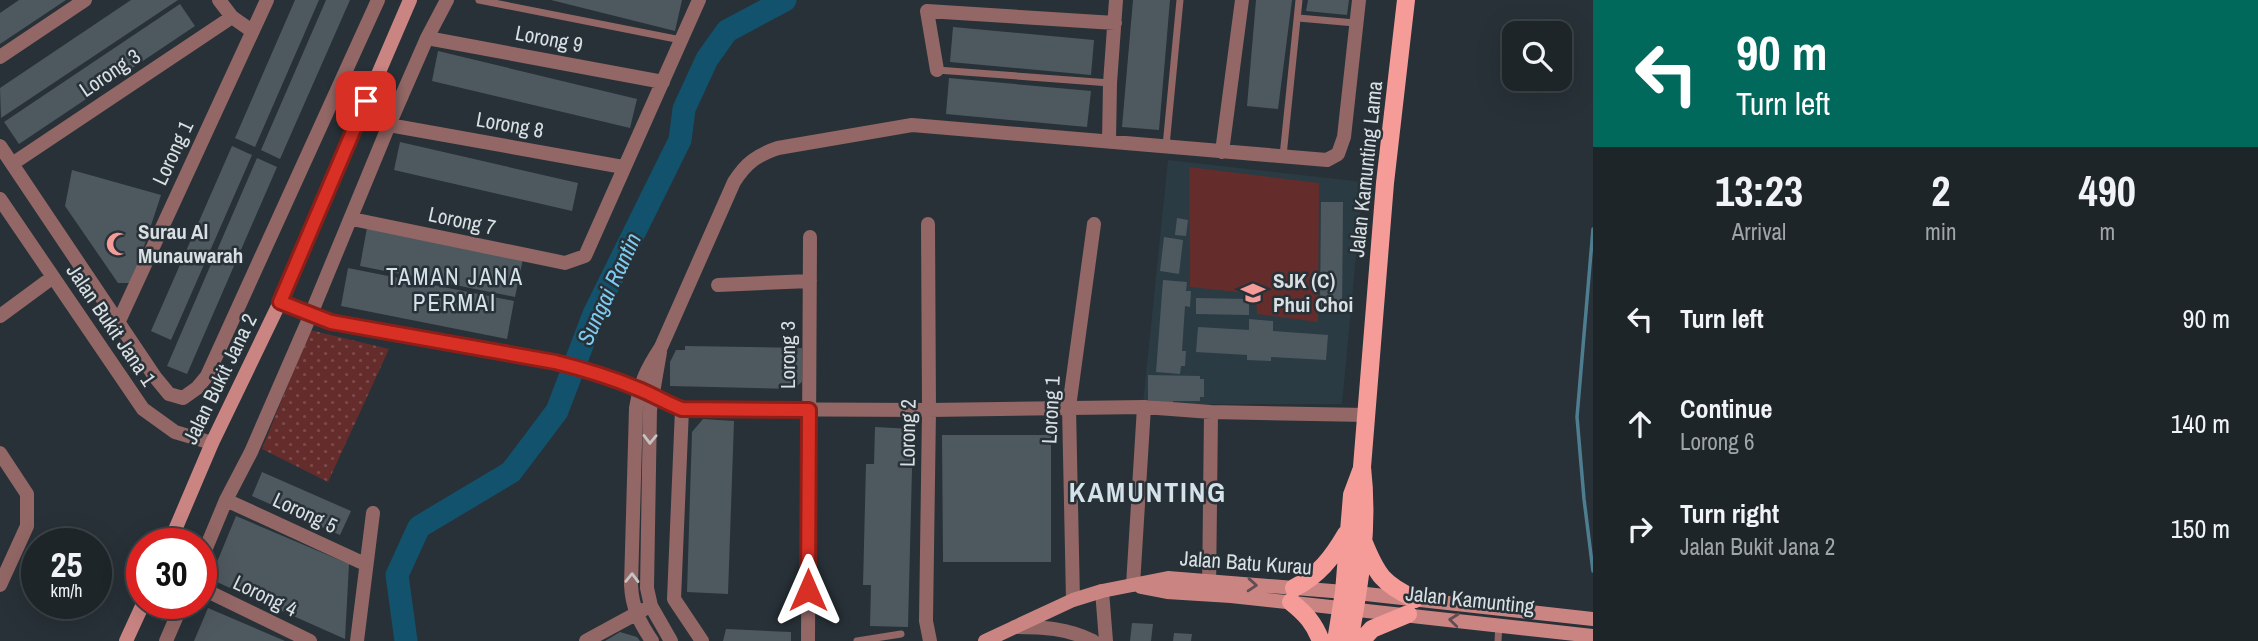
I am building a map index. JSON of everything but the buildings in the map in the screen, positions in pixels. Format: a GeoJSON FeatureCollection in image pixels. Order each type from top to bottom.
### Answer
{"type":"FeatureCollection","features":[{"type":"Feature","properties":{"kind":"main road","name":"Jalan Bukit Jana 2"},"geometry":{"type":"LineString","coordinates":[[176,528],[212,443],[280,302],[410,0]]}},
{"type":"Feature","properties":{"kind":"main road","name":"Jalan Kamunting Lama"},"geometry":{"type":"LineString","coordinates":[[1350,600],[1356,534],[1352,495],[1362,467],[1385,183],[1406,0]]}},
{"type":"Feature","properties":{"kind":"main road"},"geometry":{"type":"LineString","coordinates":[[1321,641],[1311,620],[1293,595],[1356,534],[1382,580],[1411,607],[1372,629],[1361,641]]}},
{"type":"Feature","properties":{"kind":"main road","name":"Jalan Batu Kurau"},"geometry":{"type":"LineString","coordinates":[[985,641],[1073,600],[1102,591],[1168,578],[1210,588],[1350,600]]}},
{"type":"Feature","properties":{"kind":"main road"},"geometry":{"type":"LineString","coordinates":[[1336,641],[1350,600]]}},
{"type":"Feature","properties":{"kind":"main road"},"geometry":{"type":"LineString","coordinates":[[1349,641],[1350,600]]}},
{"type":"Feature","properties":{"kind":"main road","name":"Jalan Kamunting"},"geometry":{"type":"LineString","coordinates":[[1350,600],[1411,607],[1593,619]]}},
{"type":"Feature","properties":{"kind":"main road","name":"Jalan Kamunting"},"geometry":{"type":"LineString","coordinates":[[1411,607],[1500,625],[1593,636]]}},
{"type":"Feature","properties":{"kind":"main road"},"geometry":{"type":"LineString","coordinates":[[127,641],[137,619]]}},
{"type":"Feature","properties":{"kind":"street"},"geometry":{"type":"LineString","coordinates":[[0,57],[85,0]]}},
{"type":"Feature","properties":{"kind":"street"},"geometry":{"type":"LineString","coordinates":[[219,0],[232,17],[252,31]]}},
{"type":"Feature","properties":{"kind":"street","name":"Lorong 1"},"geometry":{"type":"LineString","coordinates":[[118,323],[267,0]]}},
{"type":"Feature","properties":{"kind":"street"},"geometry":{"type":"LineString","coordinates":[[0,146],[155,377],[169,394],[183,398],[207,376],[378,0]]}},
{"type":"Feature","properties":{"kind":"street"},"geometry":{"type":"LineString","coordinates":[[214,528],[251,452],[311,314],[427,38],[447,0]]}},
{"type":"Feature","properties":{"kind":"street"},"geometry":{"type":"LineString","coordinates":[[623,167],[699,0]]}},
{"type":"Feature","properties":{"kind":"street"},"geometry":{"type":"LineString","coordinates":[[1108,141],[1116,0]]}},
{"type":"Feature","properties":{"kind":"street"},"geometry":{"type":"LineString","coordinates":[[1223,152],[1242,0]]}},
{"type":"Feature","properties":{"kind":"street"},"geometry":{"type":"LineString","coordinates":[[652,641],[639,623],[632,600],[636,408],[646,392],[661,347],[734,182],[744,167],[761,154],[778,148],[912,125],[1327,160],[1338,154],[1342,148],[1359,0]]}},
{"type":"Feature","properties":{"kind":"street"},"geometry":{"type":"LineString","coordinates":[[937,71],[926,11],[1115,23]]}},
{"type":"Feature","properties":{"kind":"street","name":"Lorong 3"},"geometry":{"type":"LineString","coordinates":[[12,164],[232,17]]}},
{"type":"Feature","properties":{"kind":"street","name":"Lorong 9"},"geometry":{"type":"LineString","coordinates":[[427,38],[663,82]]}},
{"type":"Feature","properties":{"kind":"street","name":"Lorong 8"},"geometry":{"type":"LineString","coordinates":[[389,125],[623,167]]}},
{"type":"Feature","properties":{"kind":"street","name":"Lorong 7"},"geometry":{"type":"LineString","coordinates":[[352,219],[565,263],[585,256],[623,167]]}},
{"type":"Feature","properties":{"kind":"street","name":"Jalan Bukit Jana 1"},"geometry":{"type":"LineString","coordinates":[[0,198],[143,410],[175,432],[212,443]]}},
{"type":"Feature","properties":{"kind":"street","name":"Lorong 2"},"geometry":{"type":"LineString","coordinates":[[928,224],[926,621],[930,641]]}},
{"type":"Feature","properties":{"kind":"street","name":"Lorong 1"},"geometry":{"type":"LineString","coordinates":[[1073,600],[1069,407],[1094,224]]}},
{"type":"Feature","properties":{"kind":"street","name":"Lorong 3"},"geometry":{"type":"LineString","coordinates":[[808,641],[810,237]]}},
{"type":"Feature","properties":{"kind":"street"},"geometry":{"type":"LineString","coordinates":[[0,316],[53,277]]}},
{"type":"Feature","properties":{"kind":"street"},"geometry":{"type":"LineString","coordinates":[[719,285],[810,281]]}},
{"type":"Feature","properties":{"kind":"street"},"geometry":{"type":"LineString","coordinates":[[280,302],[331,322],[589,370],[682,409],[1144,407],[1211,412],[1367,415]]}},
{"type":"Feature","properties":{"kind":"street"},"geometry":{"type":"LineString","coordinates":[[646,392],[650,410],[647,588],[651,606],[671,641]]}},
{"type":"Feature","properties":{"kind":"street"},"geometry":{"type":"LineString","coordinates":[[1133,585],[1144,407]]}},
{"type":"Feature","properties":{"kind":"street"},"geometry":{"type":"LineString","coordinates":[[682,409],[674,599],[702,641]]}},
{"type":"Feature","properties":{"kind":"street"},"geometry":{"type":"LineString","coordinates":[[1210,588],[1211,412]]}},
{"type":"Feature","properties":{"kind":"street"},"geometry":{"type":"LineString","coordinates":[[0,453],[27,494],[27,526],[0,585]]}},
{"type":"Feature","properties":{"kind":"street","name":"Lorong 5"},"geometry":{"type":"LineString","coordinates":[[226,500],[365,564]]}},
{"type":"Feature","properties":{"kind":"street"},"geometry":{"type":"LineString","coordinates":[[357,641],[373,513]]}},
{"type":"Feature","properties":{"kind":"street"},"geometry":{"type":"LineString","coordinates":[[1102,591],[1106,641]]}},
{"type":"Feature","properties":{"kind":"street","name":"Lorong 4"},"geometry":{"type":"LineString","coordinates":[[217,596],[310,641]]}},
{"type":"Feature","properties":{"kind":"street"},"geometry":{"type":"LineString","coordinates":[[586,641],[651,606]]}},
{"type":"Feature","properties":{"kind":"street"},"geometry":{"type":"LineString","coordinates":[[166,641],[176,619]]}},
{"type":"Feature","properties":{"kind":"street"},"geometry":{"type":"LineString","coordinates":[[1015,627],[1050,627],[1077,633],[1093,641]]}},
{"type":"Feature","properties":{"kind":"lane"},"geometry":{"type":"LineString","coordinates":[[480,0],[682,40]]}},
{"type":"Feature","properties":{"kind":"lane"},"geometry":{"type":"LineString","coordinates":[[1166,147],[1180,0]]}},
{"type":"Feature","properties":{"kind":"lane"},"geometry":{"type":"LineString","coordinates":[[1283,157],[1299,0]]}},
{"type":"Feature","properties":{"kind":"lane"},"geometry":{"type":"LineString","coordinates":[[1297,18],[1355,23]]}},
{"type":"Feature","properties":{"kind":"lane"},"geometry":{"type":"LineString","coordinates":[[937,71],[1110,83]]}},
{"type":"Feature","properties":{"kind":"lane"},"geometry":{"type":"LineString","coordinates":[[1498,641],[1500,625]]}},
{"type":"Feature","properties":{"kind":"lane"},"geometry":{"type":"LineString","coordinates":[[857,641],[901,634]]}},
{"type":"Feature","properties":{"kind":"shaded area","name":"SJK (C) Phui Choi"},"geometry":{"type":"Polygon","coordinates":[[[1168,160],[1363,182],[1342,404],[1143,404],[1168,160]]]}},
{"type":"Feature","properties":{"kind":"shaded area"},"geometry":{"type":"Polygon","coordinates":[[[1189,167],[1319,183],[1318,322],[1257,314],[1256,294],[1190,287],[1189,167]]]}},
{"type":"Feature","properties":{"kind":"shaded area"},"geometry":{"type":"Polygon","coordinates":[[[310,330],[389,349],[328,482],[262,449],[310,330]]]}},
{"type":"Feature","properties":{"kind":"waterway","name":"Sungai Rantin"},"geometry":{"type":"LineString","coordinates":[[406,641],[397,575],[419,527],[511,472],[557,411],[594,314],[680,140],[684,109],[707,59],[727,31],[785,0]]}},
{"type":"Feature","properties":{"kind":"waterway"},"geometry":{"type":"LineString","coordinates":[[1593,229],[1577,417],[1593,571]]}},
{"type":"Feature","properties":{"kind":"place","name":"Surau Al Munauwarah"},"geometry":{"type":"Point","coordinates":[118,244]}},
{"type":"Feature","properties":{"kind":"place","name":"SJK (C) Phui Choi"},"geometry":{"type":"Point","coordinates":[1253,293]}},
{"type":"Feature","properties":{"kind":"district","name":"TAMAN JANA PERMAI"},"geometry":{"type":"Point","coordinates":[455,290]}},
{"type":"Feature","properties":{"kind":"district","name":"KAMUNTING"},"geometry":{"type":"Point","coordinates":[1148,492]}},
{"type":"Feature","properties":{"kind":"route"},"geometry":{"type":"LineString","coordinates":[[366,101],[280,302],[331,322],[589,370],[640,389],[682,409],[809,410],[808,590]]}}]}
